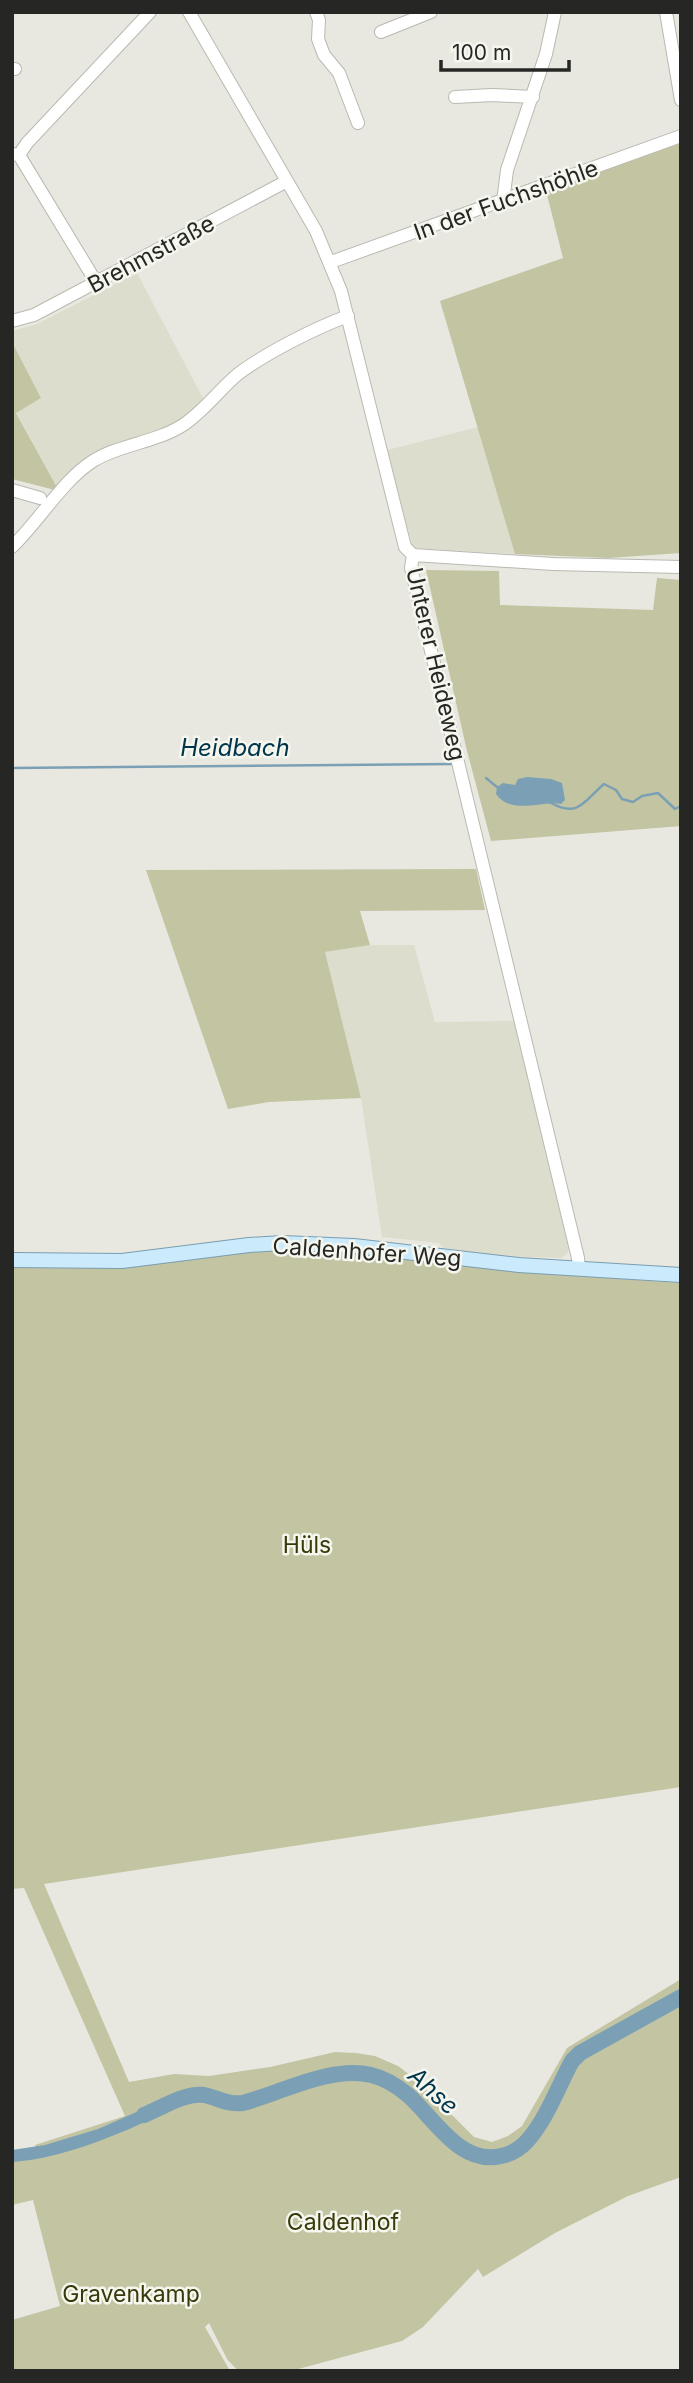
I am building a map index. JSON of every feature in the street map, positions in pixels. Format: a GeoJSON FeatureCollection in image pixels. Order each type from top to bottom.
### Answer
{"type":"FeatureCollection","features":[{"type":"Feature","properties":{"kind":"main road","name":"Caldenhofer Weg"},"geometry":{"type":"LineString","coordinates":[[12,1259],[122,1261],[216,1248],[282,1243],[354,1246],[519,1265],[681,1275]]}},
{"type":"Feature","properties":{"kind":"street"},"geometry":{"type":"LineString","coordinates":[[96,282],[16,155],[150,12]]}},
{"type":"Feature","properties":{"kind":"street"},"geometry":{"type":"LineString","coordinates":[[316,12],[319,20],[317,39],[324,55],[339,73],[358,122]]}},
{"type":"Feature","properties":{"kind":"street"},"geometry":{"type":"LineString","coordinates":[[381,32],[431,12]]}},
{"type":"Feature","properties":{"kind":"street"},"geometry":{"type":"LineString","coordinates":[[503,202],[507,170],[547,54],[555,12]]}},
{"type":"Feature","properties":{"kind":"street"},"geometry":{"type":"LineString","coordinates":[[666,12],[681,100]]}},
{"type":"Feature","properties":{"kind":"street","name":"Unterer Heideweg"},"geometry":{"type":"LineString","coordinates":[[194,14],[316,231],[331,262],[348,316],[405,547],[413,555],[411,568],[579,1268]]}},
{"type":"Feature","properties":{"kind":"street"},"geometry":{"type":"LineString","coordinates":[[455,97],[533,97]]}},
{"type":"Feature","properties":{"kind":"street","name":"In der Fuchshöhle"},"geometry":{"type":"LineString","coordinates":[[331,262],[681,136]]}},
{"type":"Feature","properties":{"kind":"street","name":"Brehmstraße"},"geometry":{"type":"LineString","coordinates":[[12,321],[34,315],[287,181]]}},
{"type":"Feature","properties":{"kind":"street"},"geometry":{"type":"LineString","coordinates":[[12,547],[28,532],[73,477],[95,460],[170,432],[195,415],[239,374],[288,345],[348,316]]}},
{"type":"Feature","properties":{"kind":"street"},"geometry":{"type":"LineString","coordinates":[[12,490],[40,498]]}},
{"type":"Feature","properties":{"kind":"street"},"geometry":{"type":"LineString","coordinates":[[413,555],[530,563],[681,568]]}},
{"type":"Feature","properties":{"kind":"shaded area"},"geometry":{"type":"Polygon","coordinates":[[[137,273],[204,400],[192,414],[168,428],[95,457],[59,491],[16,412],[41,398],[12,342],[12,331],[37,324],[137,273]]]}},
{"type":"Feature","properties":{"kind":"shaded area"},"geometry":{"type":"Polygon","coordinates":[[[478,427],[515,554],[413,548],[387,450],[478,427]]]}},
{"type":"Feature","properties":{"kind":"shaded area"},"geometry":{"type":"Polygon","coordinates":[[[370,945],[414,945],[435,1022],[516,1021],[569,1247],[567,1254],[561,1258],[500,1256],[444,1248],[439,1243],[382,1237],[361,1098],[325,952],[370,945]]]}},
{"type":"Feature","properties":{"kind":"green space"},"geometry":{"type":"Polygon","coordinates":[[[681,142],[681,553],[608,558],[515,554],[440,301],[563,258],[546,191],[681,142]]]}},
{"type":"Feature","properties":{"kind":"green space"},"geometry":{"type":"Polygon","coordinates":[[[12,342],[41,398],[16,413],[59,491],[12,479],[12,342]]]}},
{"type":"Feature","properties":{"kind":"green space"},"geometry":{"type":"Polygon","coordinates":[[[426,570],[499,571],[500,605],[653,610],[657,578],[681,580],[681,826],[491,841],[466,747],[426,570]]]}},
{"type":"Feature","properties":{"kind":"green space"},"geometry":{"type":"Polygon","coordinates":[[[476,869],[485,910],[360,911],[370,945],[325,952],[361,1098],[269,1102],[228,1109],[146,870],[476,869]]]}},
{"type":"Feature","properties":{"kind":"green space","name":"Hüls"},"geometry":{"type":"Polygon","coordinates":[[[280,1249],[352,1250],[579,1276],[681,1283],[681,1787],[44,1884],[129,2082],[174,2074],[209,2076],[270,2067],[335,2052],[375,2056],[398,2066],[418,2081],[474,2137],[492,2142],[508,2136],[522,2126],[567,2048],[681,1979],[681,2177],[628,2196],[555,2233],[483,2277],[478,2269],[423,2327],[402,2341],[291,2371],[238,2371],[227,2359],[209,2323],[205,2327],[230,2371],[12,2371],[12,2320],[60,2306],[33,2200],[12,2205],[12,2162],[37,2156],[35,2145],[125,2116],[24,1888],[12,1889],[12,1264],[280,1249]]]}},
{"type":"Feature","properties":{"kind":"water"},"geometry":{"type":"Polygon","coordinates":[[[527,777],[562,783],[565,800],[561,804],[517,806],[502,800],[496,794],[497,787],[503,783],[515,785],[518,779],[527,777]]]}},
{"type":"Feature","properties":{"kind":"water"},"geometry":{"type":"Polygon","coordinates":[[[159,2102],[165,2113],[109,2137],[52,2156],[12,2162],[12,2150],[45,2145],[98,2129],[159,2102]]]}},
{"type":"Feature","properties":{"kind":"waterway","name":"Heidbach"},"geometry":{"type":"LineString","coordinates":[[12,768],[453,764]]}},
{"type":"Feature","properties":{"kind":"waterway","name":"Heidbach"},"geometry":{"type":"LineString","coordinates":[[486,778],[497,787]]}},
{"type":"Feature","properties":{"kind":"waterway","name":"Heidbach"},"geometry":{"type":"LineString","coordinates":[[551,803],[568,809],[575,808],[604,784],[616,790],[622,799],[633,802],[642,796],[658,793],[675,809],[681,806]]}},
{"type":"Feature","properties":{"kind":"waterway","name":"Ahse"},"geometry":{"type":"LineString","coordinates":[[144,2115],[189,2096],[204,2095],[243,2103],[324,2077],[356,2073],[381,2078],[400,2088],[460,2147],[486,2157],[501,2156],[519,2148],[535,2131],[572,2061],[580,2053],[681,1997]]}},
{"type":"Feature","properties":{"kind":"park label","name":"Caldenhof"},"geometry":{"type":"Point","coordinates":[343,2222]}},
{"type":"Feature","properties":{"kind":"park label","name":"Gravenkamp"},"geometry":{"type":"Point","coordinates":[131,2294]}}]}
